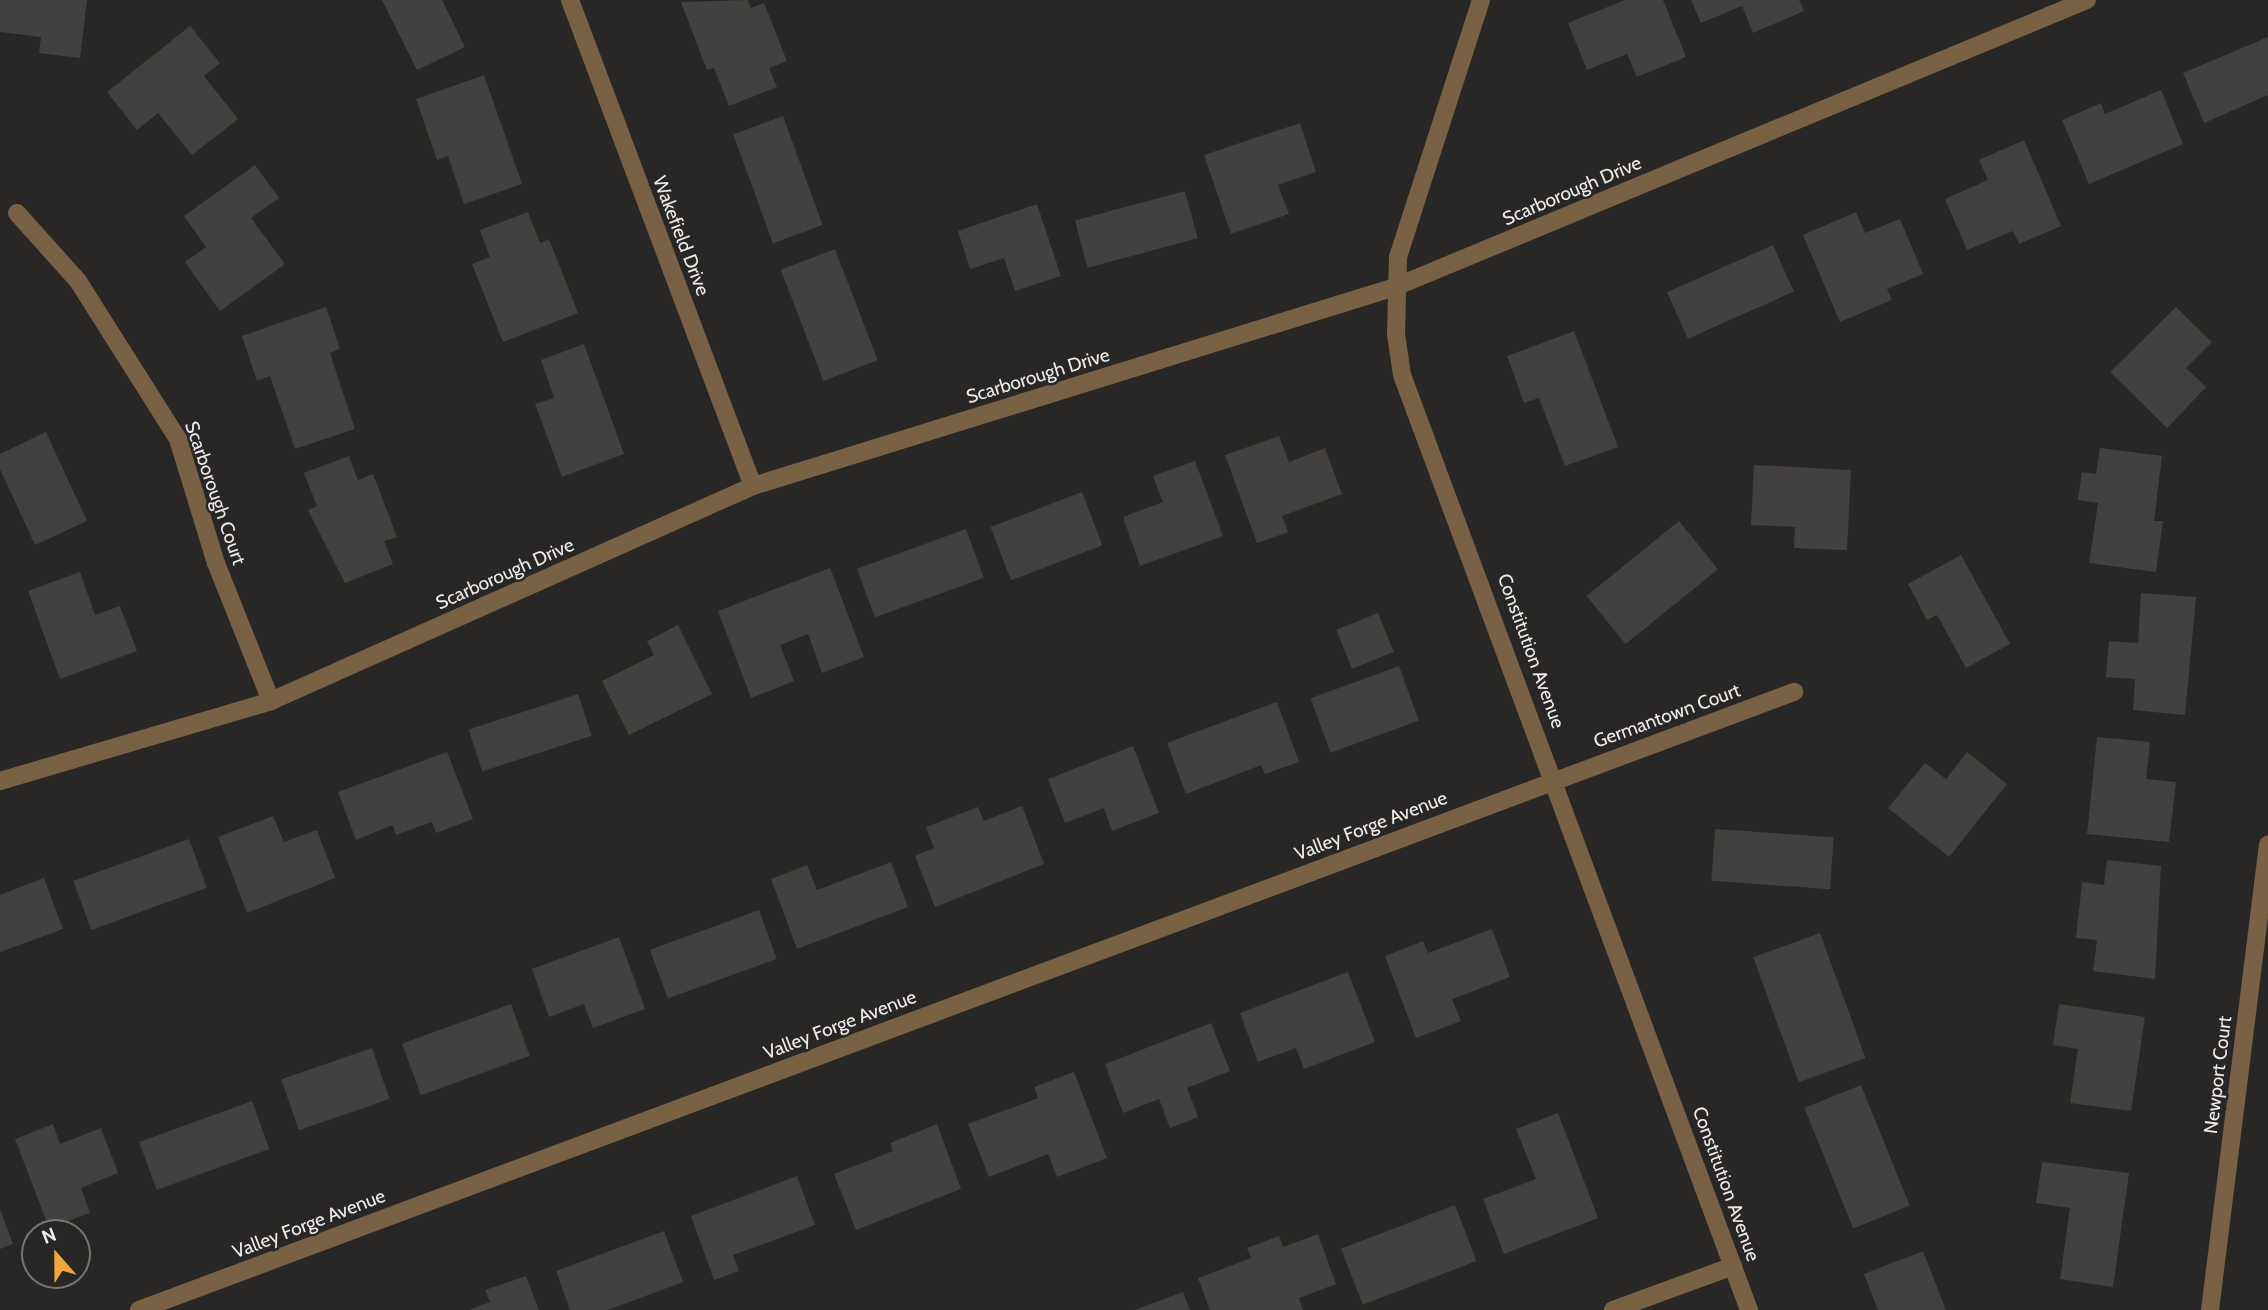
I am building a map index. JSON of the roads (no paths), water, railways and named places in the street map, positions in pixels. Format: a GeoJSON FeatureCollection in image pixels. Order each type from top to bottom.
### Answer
{"type":"FeatureCollection","features":[{"type":"Feature","properties":{"kind":"street","name":"Wakefield Drive"},"geometry":{"type":"LineString","coordinates":[[570,0],[753,486]]}},
{"type":"Feature","properties":{"kind":"street","name":"Constitution Avenue"},"geometry":{"type":"LineString","coordinates":[[1481,0],[1410,209],[1395,287],[1402,375],[1555,780],[1749,1310]]}},
{"type":"Feature","properties":{"kind":"street","name":"Scarborough Drive"},"geometry":{"type":"LineString","coordinates":[[0,781],[271,701],[753,486],[1395,287],[2087,0]]}},
{"type":"Feature","properties":{"kind":"street","name":"Scarborough Court"},"geometry":{"type":"LineString","coordinates":[[18,213],[78,281],[178,439],[216,563],[271,701]]}},
{"type":"Feature","properties":{"kind":"street","name":"Germantown Court"},"geometry":{"type":"LineString","coordinates":[[1555,780],[1794,692]]}},
{"type":"Feature","properties":{"kind":"street","name":"Valley Forge Avenue"},"geometry":{"type":"LineString","coordinates":[[139,1310],[1555,780]]}},
{"type":"Feature","properties":{"kind":"street","name":"Newport Court"},"geometry":{"type":"LineString","coordinates":[[2210,1310],[2268,845]]}},
{"type":"Feature","properties":{"kind":"street"},"geometry":{"type":"LineString","coordinates":[[1613,1310],[1733,1266]]}}]}
